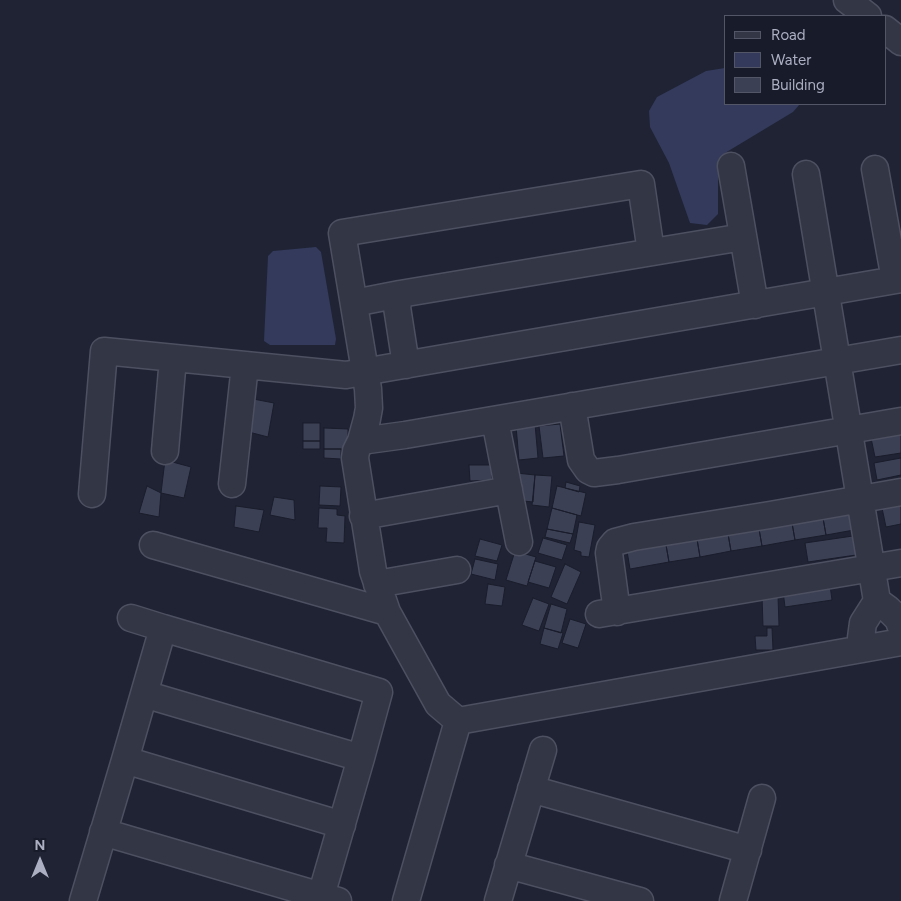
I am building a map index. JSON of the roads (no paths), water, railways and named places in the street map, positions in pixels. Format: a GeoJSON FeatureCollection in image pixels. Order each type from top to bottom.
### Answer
{"type":"FeatureCollection","features":[{"type":"Feature","properties":{"kind":"street"},"geometry":{"type":"LineString","coordinates":[[847,0],[867,15]]}},
{"type":"Feature","properties":{"kind":"street"},"geometry":{"type":"LineString","coordinates":[[886,30],[901,42]]}},
{"type":"Feature","properties":{"kind":"street"},"geometry":{"type":"LineString","coordinates":[[731,166],[755,305]]}},
{"type":"Feature","properties":{"kind":"street"},"geometry":{"type":"LineString","coordinates":[[92,494],[104,351],[346,375],[898,280],[875,169]]}},
{"type":"Feature","properties":{"kind":"street"},"geometry":{"type":"LineString","coordinates":[[806,174],[877,601],[864,623],[860,638],[862,649]]}},
{"type":"Feature","properties":{"kind":"street"},"geometry":{"type":"LineString","coordinates":[[458,722],[438,704],[388,612],[373,571],[355,458],[369,408],[365,372],[342,233],[641,184],[651,252]]}},
{"type":"Feature","properties":{"kind":"street"},"geometry":{"type":"LineString","coordinates":[[354,303],[743,237]]}},
{"type":"Feature","properties":{"kind":"street"},"geometry":{"type":"LineString","coordinates":[[400,294],[397,307],[406,365]]}},
{"type":"Feature","properties":{"kind":"street"},"geometry":{"type":"LineString","coordinates":[[361,441],[901,350]]}},
{"type":"Feature","properties":{"kind":"street"},"geometry":{"type":"LineString","coordinates":[[165,451],[173,358]]}},
{"type":"Feature","properties":{"kind":"street"},"geometry":{"type":"LineString","coordinates":[[232,484],[245,365]]}},
{"type":"Feature","properties":{"kind":"street"},"geometry":{"type":"LineString","coordinates":[[572,406],[580,460],[588,470],[594,473],[901,421]]}},
{"type":"Feature","properties":{"kind":"street"},"geometry":{"type":"LineString","coordinates":[[494,420],[519,542]]}},
{"type":"Feature","properties":{"kind":"street"},"geometry":{"type":"LineString","coordinates":[[364,516],[509,490]]}},
{"type":"Feature","properties":{"kind":"street"},"geometry":{"type":"LineString","coordinates":[[901,492],[634,537],[615,542],[610,548],[609,554],[608,613],[901,564]]}},
{"type":"Feature","properties":{"kind":"street"},"geometry":{"type":"LineString","coordinates":[[153,545],[388,612]]}},
{"type":"Feature","properties":{"kind":"street"},"geometry":{"type":"LineString","coordinates":[[377,584],[457,570]]}},
{"type":"Feature","properties":{"kind":"street"},"geometry":{"type":"LineString","coordinates":[[877,601],[898,619],[901,627]]}},
{"type":"Feature","properties":{"kind":"street"},"geometry":{"type":"LineString","coordinates":[[103,832],[330,899],[342,825],[379,692],[131,618]]}},
{"type":"Feature","properties":{"kind":"street"},"geometry":{"type":"LineString","coordinates":[[83,901],[163,628]]}},
{"type":"Feature","properties":{"kind":"street"},"geometry":{"type":"LineString","coordinates":[[458,722],[901,642]]}},
{"type":"Feature","properties":{"kind":"street"},"geometry":{"type":"LineString","coordinates":[[144,694],[361,758]]}},
{"type":"Feature","properties":{"kind":"street"},"geometry":{"type":"LineString","coordinates":[[406,901],[458,722]]}},
{"type":"Feature","properties":{"kind":"street"},"geometry":{"type":"LineString","coordinates":[[498,901],[543,750]]}},
{"type":"Feature","properties":{"kind":"street"},"geometry":{"type":"LineString","coordinates":[[125,760],[342,825]]}},
{"type":"Feature","properties":{"kind":"street"},"geometry":{"type":"LineString","coordinates":[[531,789],[748,850]]}},
{"type":"Feature","properties":{"kind":"street"},"geometry":{"type":"LineString","coordinates":[[733,901],[762,798]]}},
{"type":"Feature","properties":{"kind":"street"},"geometry":{"type":"LineString","coordinates":[[508,866],[640,901]]}},
{"type":"Feature","properties":{"kind":"water"},"geometry":{"type":"Polygon","coordinates":[[[724,68],[724,105],[799,105],[793,112],[725,153],[718,179],[718,214],[707,225],[690,223],[669,163],[650,127],[649,111],[657,97],[706,71],[724,68]]]}},
{"type":"Feature","properties":{"kind":"water"},"geometry":{"type":"Polygon","coordinates":[[[316,247],[321,252],[336,339],[335,345],[270,345],[264,341],[268,256],[273,251],[316,247]]]}}]}
